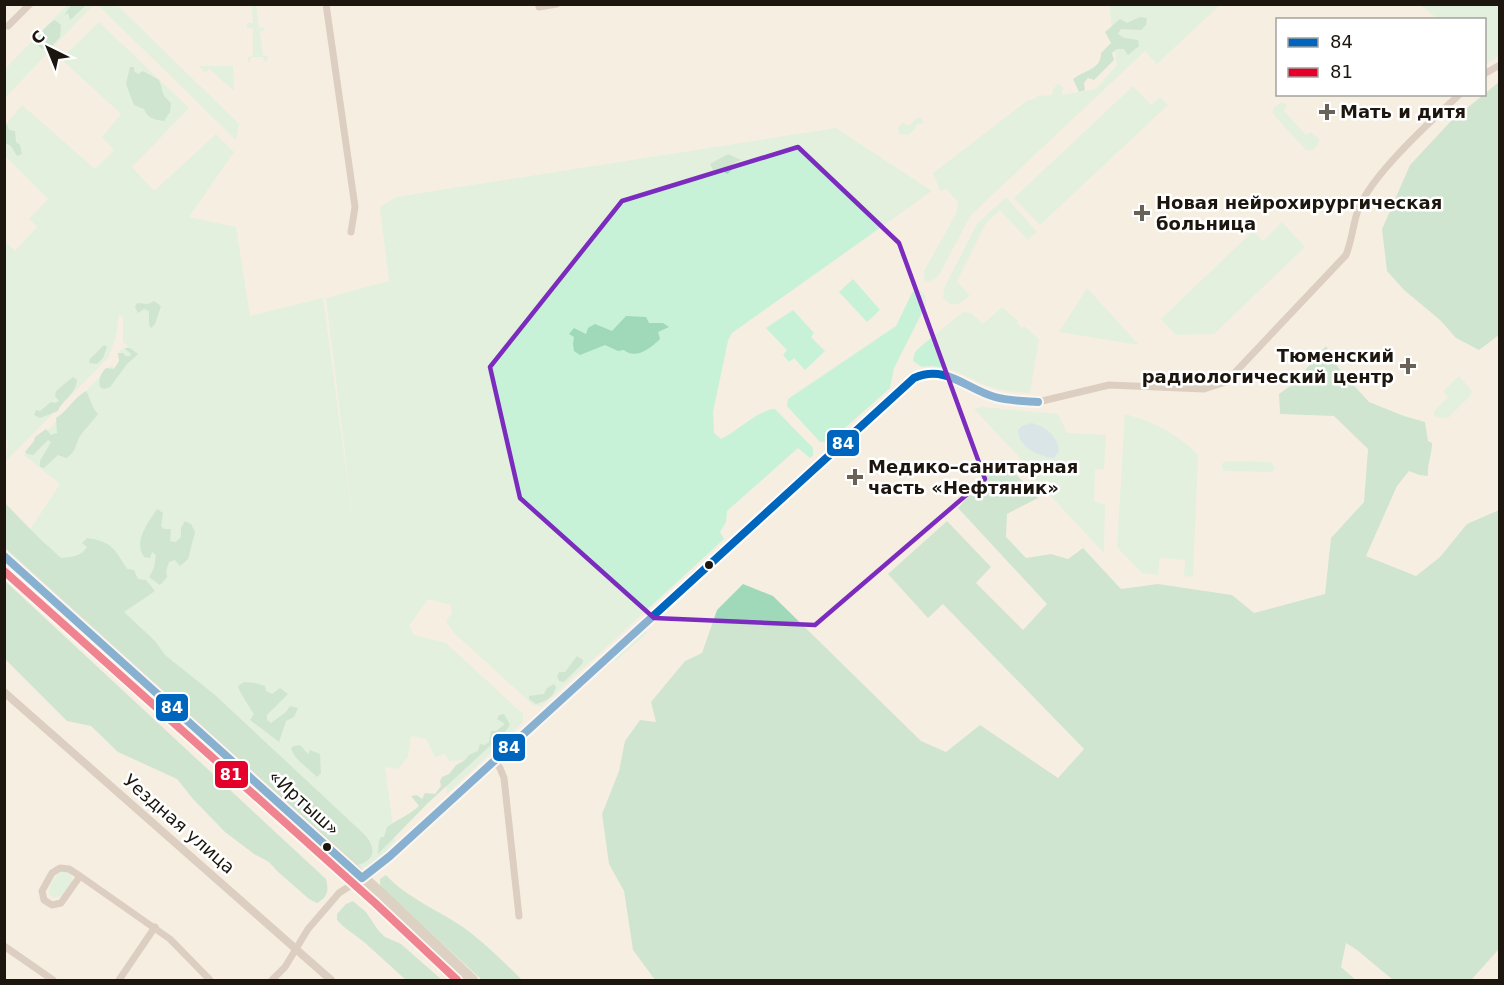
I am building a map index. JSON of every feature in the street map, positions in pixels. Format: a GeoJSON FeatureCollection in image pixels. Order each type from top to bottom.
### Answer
{"type":"FeatureCollection","features":[{"type":"Feature","properties":{"kind":"highway","name":"«Иртыш»"},"geometry":{"type":"LineString","coordinates":[[4,556],[359,880],[460,981]]}},
{"type":"Feature","properties":{"kind":"highway","name":"«Иртыш»"},"geometry":{"type":"LineString","coordinates":[[4,567],[472,981]]}},
{"type":"Feature","properties":{"kind":"street"},"geometry":{"type":"LineString","coordinates":[[8,26],[30,4]]}},
{"type":"Feature","properties":{"kind":"street"},"geometry":{"type":"LineString","coordinates":[[326,4],[355,207],[351,232]]}},
{"type":"Feature","properties":{"kind":"street"},"geometry":{"type":"LineString","coordinates":[[539,7],[557,4]]}},
{"type":"Feature","properties":{"kind":"street"},"geometry":{"type":"LineString","coordinates":[[1486,73],[1500,65]]}},
{"type":"Feature","properties":{"kind":"street"},"geometry":{"type":"LineString","coordinates":[[272,981],[285,967],[308,930],[339,892],[390,856],[914,378],[919,375],[947,375],[988,395],[1038,402],[1109,384],[1204,389],[1226,382],[1346,255],[1359,210],[1374,183],[1458,96]]}},
{"type":"Feature","properties":{"kind":"street","name":"Уездная улица"},"geometry":{"type":"LineString","coordinates":[[4,692],[331,981]]}},
{"type":"Feature","properties":{"kind":"street"},"geometry":{"type":"LineString","coordinates":[[493,760],[504,778],[519,916]]}},
{"type":"Feature","properties":{"kind":"street"},"geometry":{"type":"LineString","coordinates":[[80,876],[61,903],[52,905],[44,900],[42,891],[56,870],[65,867],[80,876],[154,927],[181,949],[210,981]]}},
{"type":"Feature","properties":{"kind":"street"},"geometry":{"type":"LineString","coordinates":[[118,981],[154,927]]}},
{"type":"Feature","properties":{"kind":"street"},"geometry":{"type":"LineString","coordinates":[[4,946],[53,981]]}},
{"type":"Feature","properties":{"kind":"highlighted area"},"geometry":{"type":"Polygon","coordinates":[[[798,147],[899,243],[985,479],[815,625],[654,618],[520,498],[490,367],[622,201],[798,147]]]}},
{"type":"Feature","properties":{"kind":"green space"},"geometry":{"type":"Polygon","coordinates":[[[67,5],[93,5],[5,98],[5,69],[67,5]]]}},
{"type":"Feature","properties":{"kind":"green space"},"geometry":{"type":"Polygon","coordinates":[[[71,5],[86,5],[70,20],[68,13],[64,16],[71,5]]]}},
{"type":"Feature","properties":{"kind":"green space"},"geometry":{"type":"Polygon","coordinates":[[[98,5],[117,5],[239,124],[236,140],[98,5]]]}},
{"type":"Feature","properties":{"kind":"green space"},"geometry":{"type":"Polygon","coordinates":[[[252,5],[256,5],[259,28],[265,30],[260,32],[263,56],[268,56],[267,61],[264,61],[263,57],[251,57],[250,63],[248,57],[253,56],[253,28],[247,28],[247,23],[253,23],[252,5]]]}},
{"type":"Feature","properties":{"kind":"green space"},"geometry":{"type":"Polygon","coordinates":[[[1109,5],[1220,5],[1157,64],[1145,51],[971,215],[939,275],[926,282],[924,271],[957,212],[958,202],[946,189],[940,191],[933,173],[1028,100],[1038,96],[1052,95],[1053,89],[1058,84],[1064,88],[1061,95],[1096,89],[1117,65],[1109,5]]]}},
{"type":"Feature","properties":{"kind":"green space"},"geometry":{"type":"Polygon","coordinates":[[[1420,5],[1499,5],[1499,56],[1486,62],[1486,18],[1437,18],[1420,5]]]}},
{"type":"Feature","properties":{"kind":"green space"},"geometry":{"type":"Polygon","coordinates":[[[1140,17],[1147,18],[1146,25],[1141,30],[1121,29],[1118,34],[1124,38],[1138,40],[1139,46],[1128,55],[1124,49],[1117,49],[1112,53],[1114,60],[1094,80],[1088,78],[1084,83],[1085,90],[1079,92],[1073,79],[1098,63],[1101,53],[1111,43],[1105,32],[1120,19],[1127,23],[1140,17]]]}},
{"type":"Feature","properties":{"kind":"green space"},"geometry":{"type":"Polygon","coordinates":[[[55,20],[61,25],[60,37],[50,48],[42,49],[35,43],[43,30],[55,20]]]}},
{"type":"Feature","properties":{"kind":"green space"},"geometry":{"type":"Polygon","coordinates":[[[99,22],[189,108],[132,167],[154,191],[216,134],[234,152],[189,217],[236,227],[250,316],[323,298],[354,527],[326,298],[389,281],[380,207],[396,197],[836,128],[932,191],[732,333],[728,341],[713,412],[714,433],[721,439],[763,412],[775,409],[813,448],[813,455],[810,458],[798,448],[727,511],[726,522],[720,532],[724,539],[542,706],[534,706],[453,632],[446,621],[452,613],[451,605],[428,599],[409,626],[414,635],[446,643],[523,714],[523,722],[447,794],[446,778],[461,766],[464,760],[449,761],[445,754],[435,757],[426,739],[411,736],[408,757],[398,769],[385,767],[395,841],[379,859],[364,867],[359,867],[27,534],[60,484],[24,455],[110,366],[115,368],[121,361],[118,356],[121,349],[126,349],[127,344],[123,343],[123,316],[119,315],[116,337],[108,358],[7,460],[5,241],[15,251],[37,227],[29,219],[48,199],[5,156],[5,125],[22,105],[95,169],[114,150],[102,137],[121,114],[61,59],[99,22]]]}},
{"type":"Feature","properties":{"kind":"green space"},"geometry":{"type":"Polygon","coordinates":[[[199,66],[233,66],[234,91],[209,69],[205,72],[199,66]]]}},
{"type":"Feature","properties":{"kind":"green space"},"geometry":{"type":"Polygon","coordinates":[[[130,67],[134,67],[134,71],[138,74],[143,71],[159,80],[164,96],[171,103],[170,112],[164,121],[152,118],[144,109],[134,105],[126,84],[130,67]]]}},
{"type":"Feature","properties":{"kind":"green space"},"geometry":{"type":"Polygon","coordinates":[[[1499,82],[1499,335],[1479,350],[1456,338],[1387,271],[1382,229],[1410,165],[1451,121],[1482,96],[1486,96],[1486,93],[1499,82]]]}},
{"type":"Feature","properties":{"kind":"green space"},"geometry":{"type":"Polygon","coordinates":[[[1133,86],[1151,105],[1160,97],[1168,105],[1040,225],[1014,198],[1133,86]]]}},
{"type":"Feature","properties":{"kind":"green space"},"geometry":{"type":"Polygon","coordinates":[[[1282,102],[1287,105],[1284,111],[1306,135],[1311,132],[1319,139],[1318,145],[1313,150],[1306,150],[1273,114],[1273,108],[1282,102]]]}},
{"type":"Feature","properties":{"kind":"green space"},"geometry":{"type":"Polygon","coordinates":[[[920,117],[924,123],[917,124],[908,135],[899,134],[898,127],[903,123],[909,126],[920,117]]]}},
{"type":"Feature","properties":{"kind":"green space"},"geometry":{"type":"Polygon","coordinates":[[[7,124],[9,130],[15,131],[16,142],[20,145],[22,154],[17,156],[11,146],[5,143],[5,125],[7,124]]]}},
{"type":"Feature","properties":{"kind":"green space"},"geometry":{"type":"Polygon","coordinates":[[[728,154],[741,160],[734,163],[733,169],[727,174],[720,169],[713,170],[710,164],[728,154]]]}},
{"type":"Feature","properties":{"kind":"green space"},"geometry":{"type":"Polygon","coordinates":[[[1006,197],[1037,232],[1028,240],[1000,210],[986,223],[957,281],[970,296],[959,304],[950,304],[943,298],[944,288],[977,224],[1006,197]]]}},
{"type":"Feature","properties":{"kind":"green space"},"geometry":{"type":"Polygon","coordinates":[[[1282,222],[1305,247],[1214,334],[1176,335],[1161,319],[1253,231],[1263,241],[1282,222]]]}},
{"type":"Feature","properties":{"kind":"green space"},"geometry":{"type":"Polygon","coordinates":[[[853,279],[880,310],[867,322],[839,292],[853,279]]]}},
{"type":"Feature","properties":{"kind":"green space"},"geometry":{"type":"Polygon","coordinates":[[[1087,288],[1139,345],[1059,332],[1087,288]]]}},
{"type":"Feature","properties":{"kind":"green space"},"geometry":{"type":"Polygon","coordinates":[[[916,289],[924,295],[926,305],[894,368],[890,388],[829,442],[820,442],[787,406],[788,399],[896,326],[916,289]]]}},
{"type":"Feature","properties":{"kind":"green space"},"geometry":{"type":"Polygon","coordinates":[[[154,301],[161,306],[155,324],[151,328],[149,311],[144,309],[138,313],[135,307],[137,303],[148,304],[154,301]]]}},
{"type":"Feature","properties":{"kind":"green space"},"geometry":{"type":"Polygon","coordinates":[[[1002,307],[1018,321],[1017,323],[1022,328],[1024,326],[1039,339],[1030,393],[997,389],[942,367],[922,367],[913,361],[915,352],[920,347],[963,312],[971,313],[983,324],[1002,307]]]}},
{"type":"Feature","properties":{"kind":"green space"},"geometry":{"type":"Polygon","coordinates":[[[793,310],[814,333],[811,337],[825,351],[805,370],[794,358],[789,362],[783,355],[787,350],[766,328],[793,310]]]}},
{"type":"Feature","properties":{"kind":"green space"},"geometry":{"type":"Polygon","coordinates":[[[626,316],[646,317],[649,323],[663,323],[669,327],[658,332],[660,339],[648,349],[638,353],[618,351],[605,345],[580,355],[574,351],[574,337],[569,334],[574,328],[586,334],[588,328],[595,324],[612,331],[626,316]]]}},
{"type":"Feature","properties":{"kind":"green space"},"geometry":{"type":"Polygon","coordinates":[[[104,345],[107,347],[103,358],[97,364],[89,363],[90,359],[104,345]]]}},
{"type":"Feature","properties":{"kind":"green space"},"geometry":{"type":"Polygon","coordinates":[[[1326,346],[1339,369],[1369,402],[1425,422],[1428,441],[1432,443],[1428,476],[1409,471],[1397,486],[1366,556],[1416,576],[1440,557],[1467,524],[1499,510],[1499,949],[1471,980],[1393,980],[1346,943],[1341,967],[1356,980],[655,980],[633,950],[624,891],[609,864],[602,814],[619,771],[625,741],[640,720],[656,722],[651,702],[685,661],[702,653],[717,610],[743,584],[773,596],[921,741],[946,752],[980,725],[1058,778],[1084,749],[943,604],[928,618],[888,574],[947,521],[991,567],[976,583],[1023,630],[1047,604],[958,508],[1002,459],[1038,498],[1007,514],[1006,537],[1026,558],[1051,554],[1068,559],[1083,548],[1121,589],[1158,584],[1232,595],[1254,613],[1325,594],[1331,538],[1364,502],[1368,449],[1334,416],[1280,414],[1279,394],[1293,384],[1326,346]]]}},
{"type":"Feature","properties":{"kind":"green space"},"geometry":{"type":"Polygon","coordinates":[[[124,348],[130,348],[138,354],[127,364],[110,387],[104,389],[100,387],[101,374],[106,368],[114,369],[119,361],[118,353],[130,356],[131,354],[124,348]]]}},
{"type":"Feature","properties":{"kind":"green space"},"geometry":{"type":"Polygon","coordinates":[[[1459,376],[1472,391],[1471,395],[1448,418],[1434,416],[1434,411],[1448,397],[1443,391],[1459,376]]]}},
{"type":"Feature","properties":{"kind":"green space"},"geometry":{"type":"Polygon","coordinates":[[[73,377],[77,380],[76,385],[58,411],[40,418],[34,415],[36,410],[40,411],[51,402],[59,401],[55,396],[56,391],[73,377]]]}},
{"type":"Feature","properties":{"kind":"green space"},"geometry":{"type":"Polygon","coordinates":[[[86,391],[98,414],[80,436],[69,456],[66,458],[58,455],[44,468],[40,467],[40,461],[51,442],[48,440],[33,455],[25,452],[35,437],[46,429],[51,435],[57,433],[56,418],[86,391]]]}},
{"type":"Feature","properties":{"kind":"green space"},"geometry":{"type":"Polygon","coordinates":[[[983,407],[1058,414],[1067,433],[1106,435],[1104,469],[1095,470],[1094,501],[1105,505],[1104,553],[1031,475],[1033,472],[974,409],[983,407]]]}},
{"type":"Feature","properties":{"kind":"green space"},"geometry":{"type":"Polygon","coordinates":[[[1125,414],[1164,429],[1198,455],[1193,577],[1184,576],[1185,560],[1160,558],[1158,575],[1142,573],[1117,547],[1125,414]]]}},
{"type":"Feature","properties":{"kind":"green space"},"geometry":{"type":"Polygon","coordinates":[[[1225,461],[1272,462],[1275,469],[1271,472],[1224,471],[1221,465],[1225,461]]]}},
{"type":"Feature","properties":{"kind":"green space"},"geometry":{"type":"Polygon","coordinates":[[[4,502],[61,558],[82,552],[87,547],[82,543],[87,538],[112,547],[127,569],[134,570],[138,579],[146,580],[155,591],[124,612],[155,641],[165,655],[215,695],[366,836],[371,845],[371,857],[358,865],[352,861],[5,548],[4,502]]]}},
{"type":"Feature","properties":{"kind":"green space"},"geometry":{"type":"Polygon","coordinates":[[[157,509],[163,513],[161,526],[164,529],[171,529],[170,541],[176,542],[181,537],[181,528],[185,521],[191,524],[195,532],[188,559],[180,566],[175,560],[169,562],[167,577],[160,585],[149,577],[154,568],[156,555],[152,552],[150,558],[144,557],[140,545],[143,532],[157,509]]]}},
{"type":"Feature","properties":{"kind":"green space"},"geometry":{"type":"Polygon","coordinates":[[[4,580],[326,879],[325,896],[317,903],[309,899],[269,862],[254,854],[225,832],[177,779],[118,752],[91,726],[67,721],[5,659],[4,580]]]}},
{"type":"Feature","properties":{"kind":"green space"},"geometry":{"type":"Polygon","coordinates":[[[643,630],[648,632],[616,661],[614,657],[643,630]]]}},
{"type":"Feature","properties":{"kind":"green space"},"geometry":{"type":"Polygon","coordinates":[[[577,656],[583,660],[583,663],[564,682],[559,681],[557,677],[559,672],[565,672],[577,656]]]}},
{"type":"Feature","properties":{"kind":"green space"},"geometry":{"type":"Polygon","coordinates":[[[244,682],[265,686],[266,691],[272,694],[280,688],[288,694],[267,715],[267,720],[271,723],[286,712],[290,706],[298,708],[294,717],[286,721],[279,742],[250,720],[254,714],[238,686],[244,682]]]}},
{"type":"Feature","properties":{"kind":"green space"},"geometry":{"type":"Polygon","coordinates":[[[554,684],[555,691],[546,700],[536,704],[529,699],[529,696],[544,694],[547,688],[554,684]]]}},
{"type":"Feature","properties":{"kind":"green space"},"geometry":{"type":"Polygon","coordinates":[[[504,714],[510,725],[505,732],[428,803],[378,854],[379,841],[381,837],[384,837],[387,827],[419,806],[411,796],[417,795],[422,799],[425,793],[435,794],[441,786],[442,777],[449,774],[469,755],[478,751],[480,744],[485,745],[489,742],[491,731],[496,731],[505,724],[497,719],[499,715],[504,714]]]}},
{"type":"Feature","properties":{"kind":"green space"},"geometry":{"type":"Polygon","coordinates":[[[300,745],[308,754],[310,750],[320,754],[321,773],[317,777],[293,753],[291,749],[293,746],[300,745]]]}},
{"type":"Feature","properties":{"kind":"green space"},"geometry":{"type":"Polygon","coordinates":[[[64,870],[71,873],[72,882],[62,896],[53,898],[49,894],[51,884],[55,877],[64,870]]]}},
{"type":"Feature","properties":{"kind":"green space"},"geometry":{"type":"Polygon","coordinates":[[[386,875],[415,898],[467,930],[522,980],[482,980],[383,889],[380,879],[386,875]]]}},
{"type":"Feature","properties":{"kind":"green space"},"geometry":{"type":"Polygon","coordinates":[[[353,901],[366,912],[385,937],[401,944],[442,980],[406,980],[344,927],[337,920],[337,914],[346,904],[353,901]]]}},
{"type":"Feature","properties":{"kind":"water"},"geometry":{"type":"Polygon","coordinates":[[[1032,423],[1054,436],[1059,451],[1054,458],[1042,456],[1025,446],[1018,430],[1032,423]]]}},
{"type":"Feature","properties":{"kind":"transit line","name":"84"},"geometry":{"type":"LineString","coordinates":[[4,556],[362,878],[390,856],[914,378],[925,374],[936,374],[956,379],[995,397],[1038,402]]}},
{"type":"Feature","properties":{"kind":"transit line","name":"81"},"geometry":{"type":"LineString","coordinates":[[4,571],[375,903],[457,980]]}},
{"type":"Feature","properties":{"kind":"place","name":"Мать и дитя"},"geometry":{"type":"Point","coordinates":[1327,112]}},
{"type":"Feature","properties":{"kind":"place","name":"Новая нейрохирургическая больница"},"geometry":{"type":"Point","coordinates":[1142,213]}},
{"type":"Feature","properties":{"kind":"place","name":"Тюменский радиологический центр"},"geometry":{"type":"Point","coordinates":[1408,366]}},
{"type":"Feature","properties":{"kind":"place","name":"Медико–санитарная часть «Нефтяник»"},"geometry":{"type":"Point","coordinates":[855,477]}}]}
